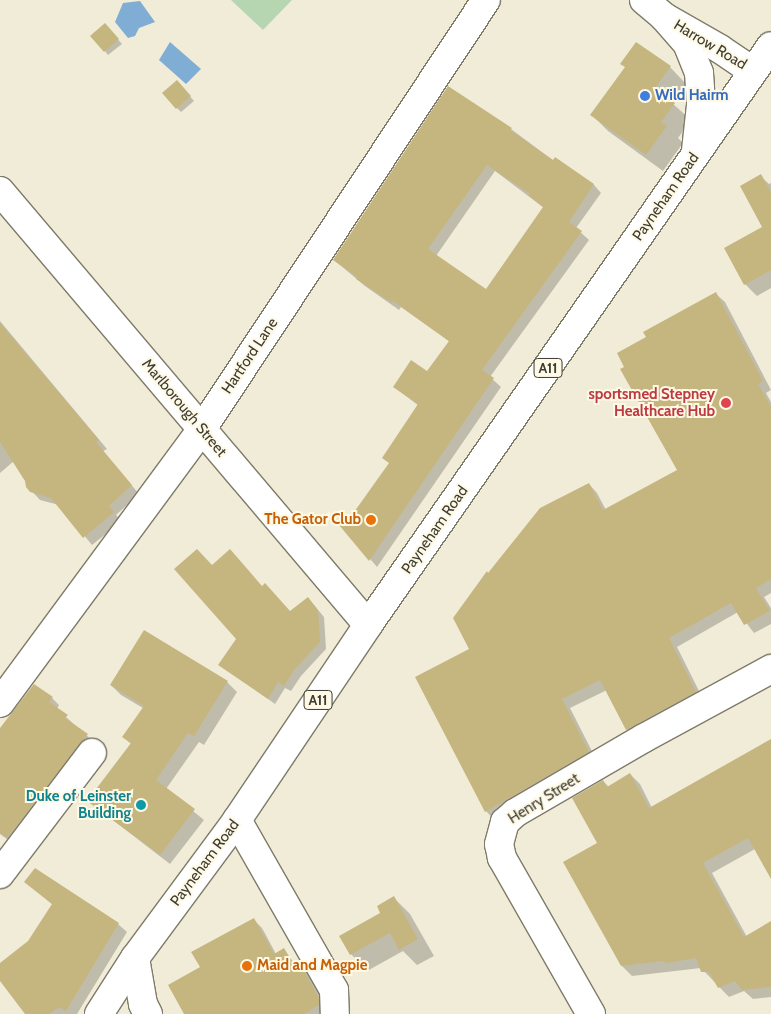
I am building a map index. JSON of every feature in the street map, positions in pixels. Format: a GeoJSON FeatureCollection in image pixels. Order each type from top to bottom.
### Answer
{"type":"FeatureCollection","features":[{"type":"Feature","properties":{"kind":"main road","name":"Hartford Lane"},"geometry":{"type":"LineString","coordinates":[[0,703],[202,429],[486,0]]}},
{"type":"Feature","properties":{"kind":"main road","name":"Harrow Road"},"geometry":{"type":"LineString","coordinates":[[654,9],[753,71]]}},
{"type":"Feature","properties":{"kind":"main road"},"geometry":{"type":"LineString","coordinates":[[654,9],[687,44],[699,73],[700,106],[696,154]]}},
{"type":"Feature","properties":{"kind":"main road","name":"Payneham Road"},"geometry":{"type":"LineString","coordinates":[[98,1014],[134,958],[237,820],[368,625],[771,46]]}},
{"type":"Feature","properties":{"kind":"main road","name":"Marlborough Street"},"geometry":{"type":"LineString","coordinates":[[0,191],[368,625]]}},
{"type":"Feature","properties":{"kind":"main road","name":"Henry Street"},"geometry":{"type":"LineString","coordinates":[[591,1014],[502,858],[499,844],[505,822],[515,814],[644,738],[771,670]]}},
{"type":"Feature","properties":{"kind":"main road"},"geometry":{"type":"LineString","coordinates":[[0,874],[92,753]]}},
{"type":"Feature","properties":{"kind":"main road"},"geometry":{"type":"LineString","coordinates":[[237,820],[334,990],[335,1014]]}},
{"type":"Feature","properties":{"kind":"main road"},"geometry":{"type":"LineString","coordinates":[[134,958],[143,1004],[148,1014]]}},
{"type":"Feature","properties":{"kind":"green space"},"geometry":{"type":"Polygon","coordinates":[[[231,0],[292,0],[263,30],[231,0]]]}},
{"type":"Feature","properties":{"kind":"water"},"geometry":{"type":"Polygon","coordinates":[[[140,1],[155,22],[139,28],[135,36],[128,38],[115,22],[123,3],[140,1]]]}},
{"type":"Feature","properties":{"kind":"water"},"geometry":{"type":"Polygon","coordinates":[[[170,42],[201,69],[186,84],[159,60],[170,42]]]}},
{"type":"Feature","properties":{"kind":"building"},"geometry":{"type":"Polygon","coordinates":[[[105,23],[119,39],[104,52],[90,36],[105,23]]]}},
{"type":"Feature","properties":{"kind":"building"},"geometry":{"type":"Polygon","coordinates":[[[636,42],[671,66],[655,88],[675,103],[661,122],[667,126],[646,155],[590,115],[625,67],[620,64],[636,42]]]}},
{"type":"Feature","properties":{"kind":"building"},"geometry":{"type":"Polygon","coordinates":[[[177,80],[191,96],[176,109],[162,93],[177,80]]]}},
{"type":"Feature","properties":{"kind":"building"},"geometry":{"type":"Polygon","coordinates":[[[448,86],[512,128],[510,130],[553,160],[555,157],[594,184],[569,222],[582,231],[482,370],[494,378],[369,561],[339,525],[352,515],[389,463],[382,458],[418,404],[393,387],[411,360],[427,371],[449,341],[393,301],[392,303],[356,279],[357,277],[333,260],[448,86]],[[487,165],[428,249],[486,289],[543,207],[528,195],[530,194],[487,165]]]}},
{"type":"Feature","properties":{"kind":"building"},"geometry":{"type":"Polygon","coordinates":[[[761,174],[771,192],[771,270],[744,285],[724,248],[762,227],[740,186],[761,174]]]}},
{"type":"Feature","properties":{"kind":"building"},"geometry":{"type":"Polygon","coordinates":[[[716,292],[763,381],[758,384],[771,407],[771,579],[756,588],[770,611],[744,625],[731,603],[669,638],[696,692],[626,730],[600,680],[562,699],[589,752],[485,812],[415,677],[469,649],[453,618],[487,571],[488,573],[540,508],[589,483],[603,510],[677,470],[620,369],[624,367],[617,353],[646,337],[643,332],[716,292]]]}},
{"type":"Feature","properties":{"kind":"building"},"geometry":{"type":"Polygon","coordinates":[[[0,323],[99,440],[96,442],[132,485],[109,506],[114,512],[83,538],[51,498],[30,492],[0,442],[0,323]]]}},
{"type":"Feature","properties":{"kind":"building"},"geometry":{"type":"Polygon","coordinates":[[[197,549],[212,565],[230,549],[262,586],[265,583],[290,611],[308,597],[318,610],[320,642],[294,670],[284,686],[278,682],[268,699],[218,665],[236,639],[174,569],[197,549]]]}},
{"type":"Feature","properties":{"kind":"building"},"geometry":{"type":"Polygon","coordinates":[[[144,630],[228,681],[194,736],[188,733],[156,780],[195,809],[160,855],[87,801],[131,743],[122,737],[144,706],[110,685],[144,630]]]}},
{"type":"Feature","properties":{"kind":"building"},"geometry":{"type":"Polygon","coordinates":[[[34,684],[53,697],[49,702],[68,715],[65,718],[88,734],[7,838],[0,833],[0,728],[34,684]]]}},
{"type":"Feature","properties":{"kind":"building"},"geometry":{"type":"Polygon","coordinates":[[[771,739],[771,879],[748,838],[703,863],[744,937],[771,921],[771,987],[742,990],[735,981],[718,988],[709,972],[701,972],[696,958],[667,963],[663,961],[621,966],[563,862],[597,843],[572,798],[603,780],[607,787],[630,773],[649,808],[771,739]]]}},
{"type":"Feature","properties":{"kind":"building"},"geometry":{"type":"Polygon","coordinates":[[[35,868],[119,923],[66,1011],[59,1007],[50,1014],[25,1014],[0,981],[0,963],[28,941],[52,904],[24,882],[35,868]]]}},
{"type":"Feature","properties":{"kind":"building"},"geometry":{"type":"Polygon","coordinates":[[[394,896],[418,939],[399,950],[390,933],[350,955],[339,936],[380,913],[377,906],[394,896]]]}},
{"type":"Feature","properties":{"kind":"building","name":"Maid and Magpie"},"geometry":{"type":"Polygon","coordinates":[[[254,918],[274,954],[284,948],[296,968],[301,965],[319,998],[319,1005],[304,1014],[184,1014],[168,985],[200,967],[191,952],[254,918]]]}},
{"type":"Feature","properties":{"kind":"place","name":"Wild Hairm"},"geometry":{"type":"Point","coordinates":[645,96]}},
{"type":"Feature","properties":{"kind":"place","name":"sportsmed Stepney Healthcare Hub"},"geometry":{"type":"Point","coordinates":[726,403]}},
{"type":"Feature","properties":{"kind":"place","name":"The Gator Club"},"geometry":{"type":"Point","coordinates":[371,520]}},
{"type":"Feature","properties":{"kind":"place","name":"Duke of Leinster Building"},"geometry":{"type":"Point","coordinates":[141,805]}},
{"type":"Feature","properties":{"kind":"place","name":"Maid and Magpie"},"geometry":{"type":"Point","coordinates":[247,966]}}]}
